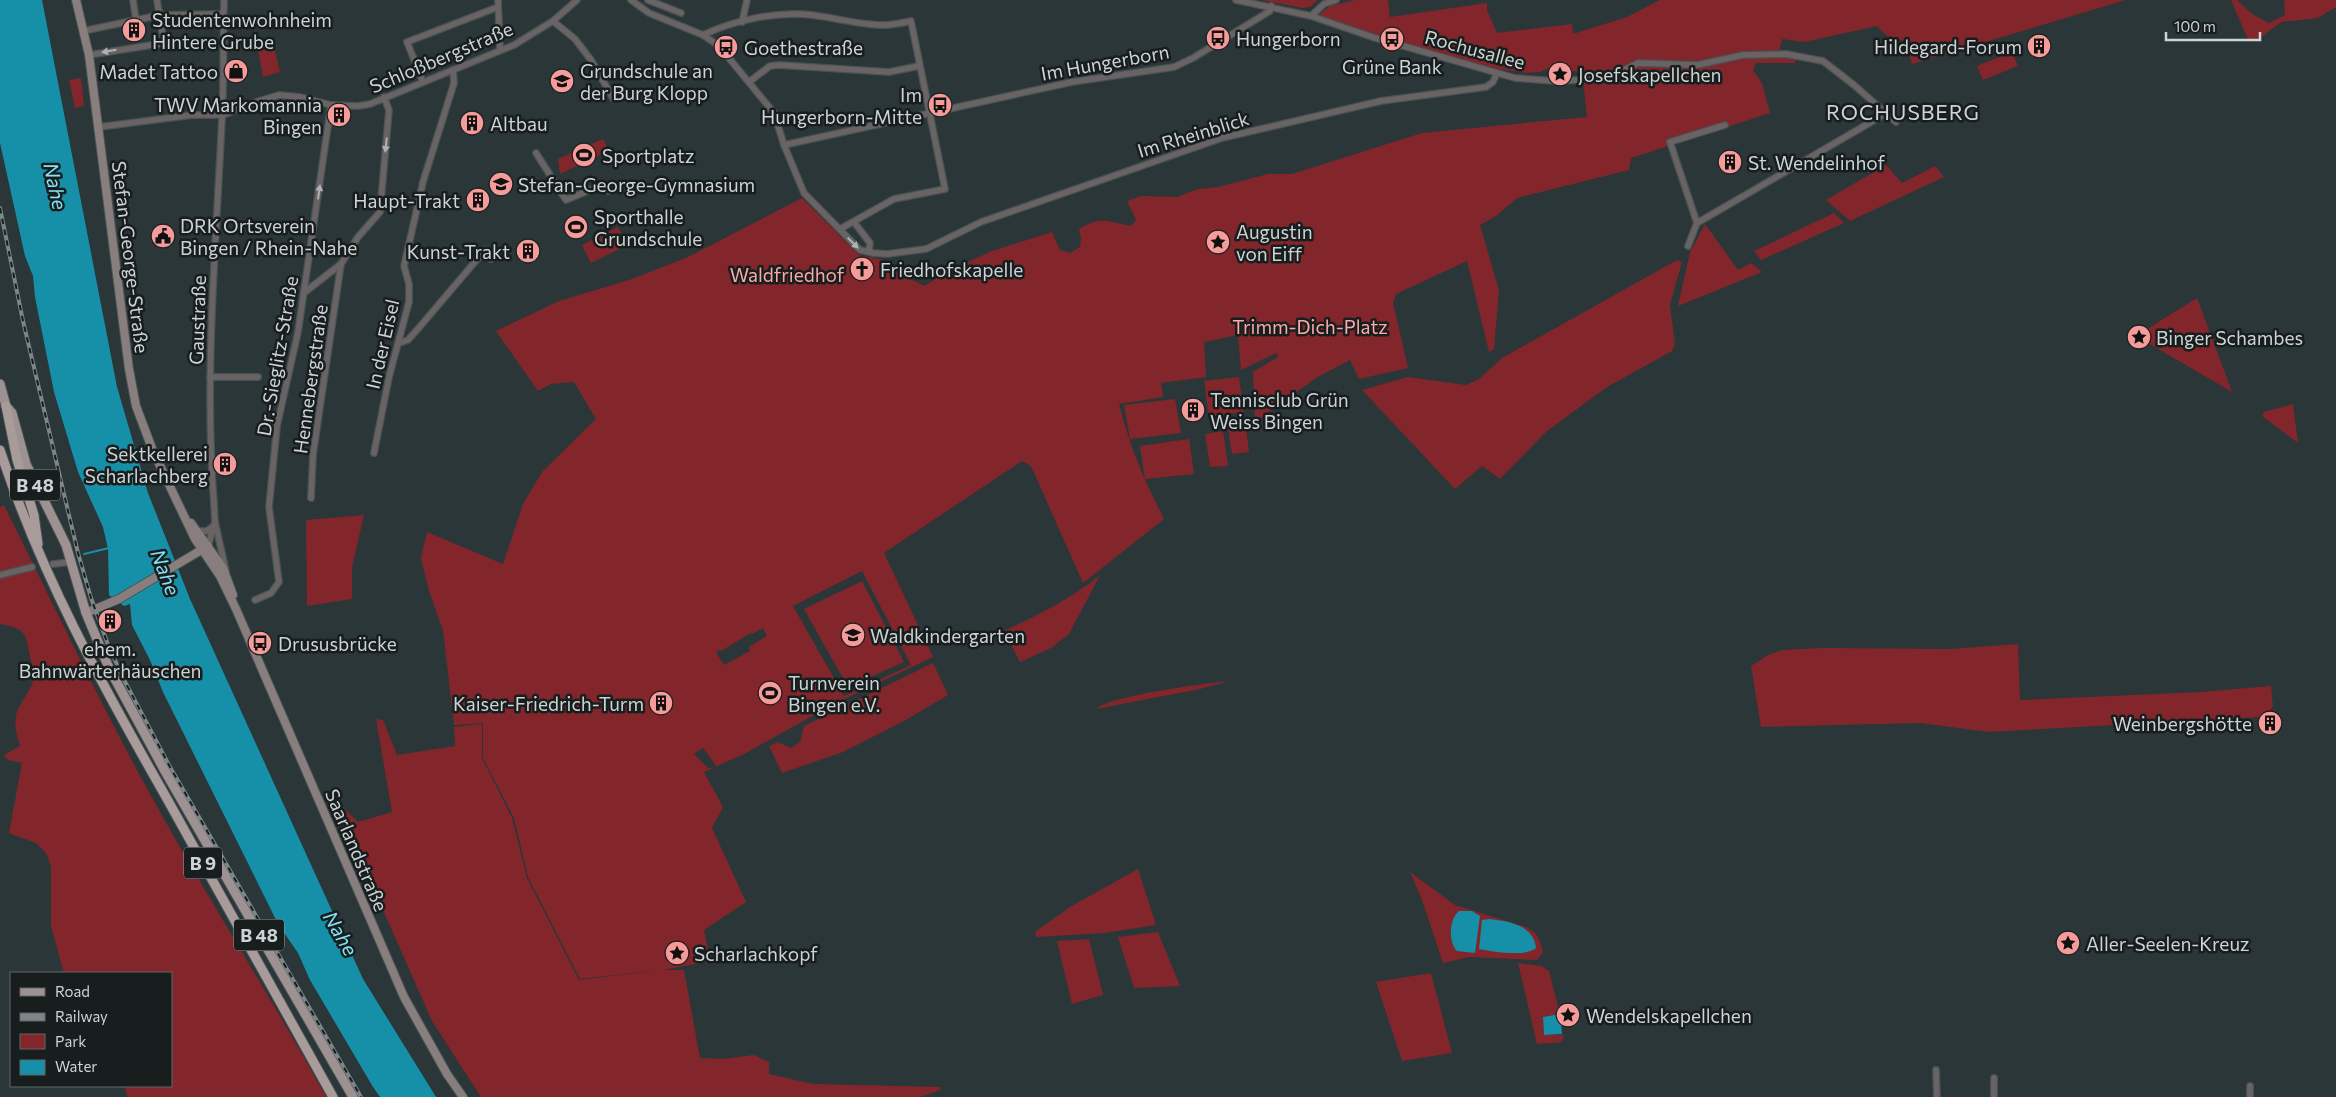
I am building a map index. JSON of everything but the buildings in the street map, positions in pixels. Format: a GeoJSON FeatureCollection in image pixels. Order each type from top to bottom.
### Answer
{"type":"FeatureCollection","features":[{"type":"Feature","properties":{"kind":"highway"},"geometry":{"type":"LineString","coordinates":[[3,405],[34,515],[40,556]]}},
{"type":"Feature","properties":{"kind":"highway","name":"B 9"},"geometry":{"type":"LineString","coordinates":[[0,450],[25,521],[64,610],[93,667],[333,1097]]}},
{"type":"Feature","properties":{"kind":"main road","name":"Stefan-George-Straße"},"geometry":{"type":"LineString","coordinates":[[76,0],[89,55],[129,369],[136,406],[153,451],[181,510],[206,548]]}},
{"type":"Feature","properties":{"kind":"main road","name":"B 48"},"geometry":{"type":"LineString","coordinates":[[0,384],[3,405],[12,413],[31,476],[66,545],[86,613],[109,668],[124,698],[353,1097]]}},
{"type":"Feature","properties":{"kind":"main road","name":"Stefan-George-Straße"},"geometry":{"type":"LineString","coordinates":[[181,510],[198,531],[206,548]]}},
{"type":"Feature","properties":{"kind":"main road"},"geometry":{"type":"LineString","coordinates":[[86,613],[102,607],[206,548]]}},
{"type":"Feature","properties":{"kind":"main road","name":"Saarlandstraße"},"geometry":{"type":"LineString","coordinates":[[206,548],[227,576],[236,609]]}},
{"type":"Feature","properties":{"kind":"main road","name":"Saarlandstraße"},"geometry":{"type":"LineString","coordinates":[[206,548],[236,609],[404,997],[447,1074],[463,1097]]}},
{"type":"Feature","properties":{"kind":"street"},"geometry":{"type":"LineString","coordinates":[[133,0],[136,20]]}},
{"type":"Feature","properties":{"kind":"street"},"geometry":{"type":"LineString","coordinates":[[89,55],[164,43],[157,0]]}},
{"type":"Feature","properties":{"kind":"street","name":"Gaustraße"},"geometry":{"type":"LineString","coordinates":[[224,0],[223,115],[211,308],[210,377],[215,524],[227,576]]}},
{"type":"Feature","properties":{"kind":"street"},"geometry":{"type":"LineString","coordinates":[[498,0],[500,49]]}},
{"type":"Feature","properties":{"kind":"street","name":"Schloßbergstraße"},"geometry":{"type":"LineString","coordinates":[[99,127],[192,115],[223,115],[278,95],[300,97],[331,105],[358,106],[370,104],[500,49],[514,45],[553,21],[577,0]]}},
{"type":"Feature","properties":{"kind":"street"},"geometry":{"type":"LineString","coordinates":[[631,0],[650,13],[703,35],[719,46],[774,113],[784,145],[804,193],[860,250],[869,252],[870,243],[854,222]]}},
{"type":"Feature","properties":{"kind":"street"},"geometry":{"type":"LineString","coordinates":[[648,0],[681,12]]}},
{"type":"Feature","properties":{"kind":"street"},"geometry":{"type":"LineString","coordinates":[[742,22],[747,0]]}},
{"type":"Feature","properties":{"kind":"street","name":"Rochusallee"},"geometry":{"type":"LineString","coordinates":[[1236,0],[1311,16],[1372,37],[1515,78],[1554,81],[1606,79],[1638,63],[1697,65],[1743,54],[1786,54],[1822,61],[1854,85],[1896,122]]}},
{"type":"Feature","properties":{"kind":"street"},"geometry":{"type":"LineString","coordinates":[[1311,16],[1319,7],[1336,0]]}},
{"type":"Feature","properties":{"kind":"street","name":"Im Hungerborn"},"geometry":{"type":"LineString","coordinates":[[784,145],[1072,82],[1174,67],[1193,58],[1270,11],[1271,6]]}},
{"type":"Feature","properties":{"kind":"street"},"geometry":{"type":"LineString","coordinates":[[423,82],[407,42],[498,7]]}},
{"type":"Feature","properties":{"kind":"street"},"geometry":{"type":"LineString","coordinates":[[84,31],[160,14],[224,14]]}},
{"type":"Feature","properties":{"kind":"street"},"geometry":{"type":"LineString","coordinates":[[703,35],[713,30],[742,22],[784,14],[811,15],[886,26],[911,21],[928,113],[945,189],[894,200],[840,229]]}},
{"type":"Feature","properties":{"kind":"street"},"geometry":{"type":"LineString","coordinates":[[553,21],[574,38],[591,60],[612,98]]}},
{"type":"Feature","properties":{"kind":"street"},"geometry":{"type":"LineString","coordinates":[[749,82],[770,66],[779,65],[888,72],[919,66]]}},
{"type":"Feature","properties":{"kind":"street","name":"In der Eisel"},"geometry":{"type":"LineString","coordinates":[[374,453],[390,377],[409,302],[409,284],[404,266],[423,182],[454,83],[453,70]]}},
{"type":"Feature","properties":{"kind":"street","name":"Im Rheinblick"},"geometry":{"type":"LineString","coordinates":[[869,252],[902,253],[926,249],[981,222],[1222,138],[1381,101],[1486,88],[1493,82],[1497,73]]}},
{"type":"Feature","properties":{"kind":"street"},"geometry":{"type":"LineString","coordinates":[[305,292],[341,264],[358,237],[380,212],[389,110],[384,97]]}},
{"type":"Feature","properties":{"kind":"street","name":"Dr.-Sieglitz-Straße"},"geometry":{"type":"LineString","coordinates":[[255,600],[271,593],[279,582],[269,507],[277,426],[305,292],[331,105]]}},
{"type":"Feature","properties":{"kind":"street"},"geometry":{"type":"LineString","coordinates":[[1688,246],[1697,223],[1886,114]]}},
{"type":"Feature","properties":{"kind":"street"},"geometry":{"type":"LineString","coordinates":[[1697,223],[1670,142],[1725,125]]}},
{"type":"Feature","properties":{"kind":"street"},"geometry":{"type":"LineString","coordinates":[[536,153],[566,200],[590,189],[597,188],[609,191]]}},
{"type":"Feature","properties":{"kind":"street"},"geometry":{"type":"LineString","coordinates":[[562,194],[570,189]]}},
{"type":"Feature","properties":{"kind":"street"},"geometry":{"type":"LineString","coordinates":[[399,344],[408,340],[418,330],[485,250],[489,251],[491,259]]}},
{"type":"Feature","properties":{"kind":"street","name":"Hennebergstraße"},"geometry":{"type":"LineString","coordinates":[[311,498],[313,455],[341,264]]}},
{"type":"Feature","properties":{"kind":"street","name":"Gaustraße"},"geometry":{"type":"LineString","coordinates":[[210,377],[258,377]]}},
{"type":"Feature","properties":{"kind":"street"},"geometry":{"type":"LineString","coordinates":[[198,531],[207,531],[215,524]]}},
{"type":"Feature","properties":{"kind":"street","name":"Gaustraße"},"geometry":{"type":"LineString","coordinates":[[206,548],[215,524]]}},
{"type":"Feature","properties":{"kind":"street"},"geometry":{"type":"LineString","coordinates":[[206,548],[217,542],[219,535]]}},
{"type":"Feature","properties":{"kind":"street"},"geometry":{"type":"LineString","coordinates":[[53,564],[71,562]]}},
{"type":"Feature","properties":{"kind":"street"},"geometry":{"type":"LineString","coordinates":[[0,575],[32,567]]}},
{"type":"Feature","properties":{"kind":"street"},"geometry":{"type":"LineString","coordinates":[[1936,1070],[1937,1097]]}},
{"type":"Feature","properties":{"kind":"street"},"geometry":{"type":"LineString","coordinates":[[1994,1078],[1994,1097]]}},
{"type":"Feature","properties":{"kind":"street"},"geometry":{"type":"LineString","coordinates":[[2250,1086],[2250,1097]]}},
{"type":"Feature","properties":{"kind":"green space"},"geometry":{"type":"Polygon","coordinates":[[[1261,0],[1318,0],[1310,7],[1303,8],[1261,0]]]}},
{"type":"Feature","properties":{"kind":"green space"},"geometry":{"type":"Polygon","coordinates":[[[1355,0],[1388,0],[1390,17],[1487,3],[1487,10],[1497,33],[1572,24],[1573,34],[1627,17],[1660,0],[2126,0],[1912,64],[1905,41],[1887,36],[1877,26],[1804,42],[1782,39],[1778,57],[1796,59],[1795,63],[1756,63],[1753,70],[1762,83],[1770,113],[1631,158],[1629,170],[1517,198],[1496,216],[1480,225],[1499,290],[1494,349],[1489,352],[1467,261],[1396,294],[1393,303],[1408,368],[1359,379],[1350,360],[1316,378],[1255,422],[1253,372],[1278,357],[1276,353],[1241,370],[1238,335],[1204,342],[1206,377],[1161,383],[1163,397],[1119,404],[1138,463],[1164,519],[1083,583],[1031,466],[1022,461],[884,553],[933,657],[836,703],[746,753],[717,766],[703,748],[694,754],[708,768],[714,767],[704,772],[723,807],[712,828],[746,902],[704,930],[709,955],[707,962],[662,970],[684,970],[700,1058],[722,1059],[754,1055],[769,1062],[769,1074],[813,1084],[941,1087],[940,1090],[920,1097],[481,1097],[432,1021],[334,799],[358,822],[392,812],[376,719],[383,720],[397,755],[455,746],[454,727],[482,724],[482,758],[512,818],[527,878],[579,980],[661,970],[580,979],[528,877],[514,818],[483,758],[483,723],[454,725],[443,630],[429,591],[421,558],[427,532],[503,564],[523,504],[542,472],[596,419],[574,382],[551,384],[538,391],[496,331],[559,301],[632,279],[688,257],[802,198],[859,255],[883,260],[904,276],[925,286],[944,273],[992,251],[1052,232],[1060,250],[1070,253],[1080,247],[1079,229],[1086,225],[1098,221],[1110,221],[1131,226],[1136,220],[1127,201],[1141,196],[1177,197],[1198,189],[1218,187],[1268,174],[1292,174],[1422,133],[1587,117],[1582,71],[1559,72],[1557,64],[1540,72],[1527,73],[1491,68],[1372,34],[1319,15],[1330,6],[1355,0]],[[862,571],[793,606],[844,696],[911,665],[862,571]],[[763,628],[716,652],[724,665],[750,651],[749,647],[767,636],[763,628]]]}},
{"type":"Feature","properties":{"kind":"green space"},"geometry":{"type":"Polygon","coordinates":[[[2231,0],[2237,0],[2252,14],[2269,23],[2285,15],[2284,0],[2336,0],[2336,7],[2318,18],[2281,22],[2260,38],[2249,42],[2231,0]]]}},
{"type":"Feature","properties":{"kind":"green space"},"geometry":{"type":"Polygon","coordinates":[[[274,47],[280,72],[263,77],[258,49],[274,47]]]}},
{"type":"Feature","properties":{"kind":"green space"},"geometry":{"type":"Polygon","coordinates":[[[2012,52],[2018,66],[1983,80],[1977,66],[2012,52]]]}},
{"type":"Feature","properties":{"kind":"green space"},"geometry":{"type":"Polygon","coordinates":[[[81,78],[84,106],[75,108],[69,80],[81,78]]]}},
{"type":"Feature","properties":{"kind":"green space","name":"Sportplatz"},"geometry":{"type":"Polygon","coordinates":[[[603,139],[609,151],[560,174],[558,159],[603,139]]]}},
{"type":"Feature","properties":{"kind":"green space"},"geometry":{"type":"Polygon","coordinates":[[[1886,165],[1902,183],[1935,166],[1944,177],[1850,221],[1826,200],[1886,165]]]}},
{"type":"Feature","properties":{"kind":"green space"},"geometry":{"type":"Polygon","coordinates":[[[1834,213],[1844,223],[1761,260],[1754,251],[1834,213]]]}},
{"type":"Feature","properties":{"kind":"green space"},"geometry":{"type":"Polygon","coordinates":[[[1705,224],[1738,270],[1751,263],[1762,272],[1678,306],[1690,252],[1705,224]]]}},
{"type":"Feature","properties":{"kind":"green space"},"geometry":{"type":"Polygon","coordinates":[[[618,227],[627,245],[591,263],[582,245],[618,227]]]}},
{"type":"Feature","properties":{"kind":"green space"},"geometry":{"type":"Polygon","coordinates":[[[1677,260],[1682,262],[1670,305],[1675,344],[1672,351],[1607,387],[1547,431],[1500,479],[1482,466],[1455,489],[1362,390],[1408,377],[1466,385],[1479,379],[1502,358],[1677,260]]]}},
{"type":"Feature","properties":{"kind":"green space"},"geometry":{"type":"Polygon","coordinates":[[[2197,298],[2232,392],[2136,336],[2197,298]]]}},
{"type":"Feature","properties":{"kind":"green space"},"geometry":{"type":"Polygon","coordinates":[[[1239,377],[1244,412],[1209,417],[1204,381],[1239,377]]]}},
{"type":"Feature","properties":{"kind":"green space"},"geometry":{"type":"Polygon","coordinates":[[[1175,399],[1181,433],[1130,439],[1124,405],[1175,399]]]}},
{"type":"Feature","properties":{"kind":"green space"},"geometry":{"type":"Polygon","coordinates":[[[2293,404],[2298,443],[2262,416],[2264,412],[2293,404]]]}},
{"type":"Feature","properties":{"kind":"green space"},"geometry":{"type":"Polygon","coordinates":[[[1245,419],[1249,452],[1232,454],[1227,421],[1245,419]]]}},
{"type":"Feature","properties":{"kind":"green space"},"geometry":{"type":"Polygon","coordinates":[[[1223,431],[1228,466],[1210,467],[1205,434],[1223,431]]]}},
{"type":"Feature","properties":{"kind":"green space"},"geometry":{"type":"Polygon","coordinates":[[[1189,439],[1194,474],[1145,479],[1140,446],[1189,439]]]}},
{"type":"Feature","properties":{"kind":"green space"},"geometry":{"type":"Polygon","coordinates":[[[4,505],[80,660],[139,774],[180,848],[326,1097],[128,1097],[124,1087],[172,1087],[172,972],[64,972],[51,926],[51,867],[46,853],[36,843],[9,833],[22,763],[8,760],[4,755],[20,746],[15,719],[19,707],[32,684],[34,675],[24,635],[17,628],[0,624],[0,507],[4,505]]]}},
{"type":"Feature","properties":{"kind":"green space"},"geometry":{"type":"Polygon","coordinates":[[[364,515],[352,567],[352,599],[307,606],[306,520],[364,515]]]}},
{"type":"Feature","properties":{"kind":"green space"},"geometry":{"type":"Polygon","coordinates":[[[1100,575],[1069,634],[1051,648],[1020,662],[1004,631],[1066,599],[1100,575]]]}},
{"type":"Feature","properties":{"kind":"green space","name":"Waldkindergarten"},"geometry":{"type":"Polygon","coordinates":[[[862,581],[904,662],[848,687],[804,609],[862,581]]]}},
{"type":"Feature","properties":{"kind":"green space"},"geometry":{"type":"Polygon","coordinates":[[[2018,644],[2020,700],[2201,692],[2271,686],[2273,707],[2267,714],[2259,717],[1989,732],[1920,723],[1761,727],[1751,666],[1768,655],[1783,650],[1823,648],[1951,649],[2018,644]]]}},
{"type":"Feature","properties":{"kind":"green space"},"geometry":{"type":"Polygon","coordinates":[[[933,663],[948,695],[904,721],[843,752],[782,773],[769,746],[778,742],[791,748],[800,742],[804,726],[933,663]]]}},
{"type":"Feature","properties":{"kind":"green space"},"geometry":{"type":"Polygon","coordinates":[[[1229,681],[1200,689],[1096,709],[1119,699],[1138,695],[1180,687],[1229,681]]]}},
{"type":"Feature","properties":{"kind":"green space"},"geometry":{"type":"Polygon","coordinates":[[[1138,869],[1156,925],[1104,933],[1036,937],[1035,932],[1070,907],[1138,869]]]}},
{"type":"Feature","properties":{"kind":"green space"},"geometry":{"type":"Polygon","coordinates":[[[1410,872],[1455,905],[1530,929],[1538,937],[1543,952],[1537,960],[1469,957],[1443,963],[1422,900],[1410,872]]]}},
{"type":"Feature","properties":{"kind":"green space"},"geometry":{"type":"Polygon","coordinates":[[[1158,932],[1180,986],[1134,988],[1118,937],[1158,932]]]}},
{"type":"Feature","properties":{"kind":"green space"},"geometry":{"type":"Polygon","coordinates":[[[1089,939],[1103,995],[1072,1004],[1057,941],[1089,939]]]}},
{"type":"Feature","properties":{"kind":"green space"},"geometry":{"type":"Polygon","coordinates":[[[1518,963],[1541,966],[1549,971],[1560,1014],[1543,1017],[1544,1035],[1564,1035],[1562,1042],[1537,1044],[1518,963]]]}},
{"type":"Feature","properties":{"kind":"green space"},"geometry":{"type":"Polygon","coordinates":[[[1431,973],[1452,1053],[1402,1061],[1376,982],[1431,973]]]}},
{"type":"Feature","properties":{"kind":"water","name":"Nahe"},"geometry":{"type":"Polygon","coordinates":[[[0,0],[42,0],[117,387],[148,493],[190,599],[363,979],[436,1097],[380,1097],[373,1087],[310,980],[298,953],[278,924],[163,692],[150,660],[132,625],[130,604],[124,606],[109,595],[108,549],[103,527],[78,472],[54,392],[35,297],[33,276],[25,256],[0,143],[0,0]]]}},
{"type":"Feature","properties":{"kind":"water"},"geometry":{"type":"Polygon","coordinates":[[[1459,911],[1472,911],[1480,916],[1475,953],[1457,951],[1452,942],[1453,919],[1459,911]]]}},
{"type":"Feature","properties":{"kind":"water"},"geometry":{"type":"Polygon","coordinates":[[[1489,919],[1512,923],[1525,929],[1534,940],[1536,948],[1531,951],[1517,953],[1479,949],[1482,920],[1489,919]]]}},
{"type":"Feature","properties":{"kind":"water"},"geometry":{"type":"Polygon","coordinates":[[[1560,1014],[1562,1034],[1544,1035],[1543,1017],[1560,1014]]]}},
{"type":"Feature","properties":{"kind":"waterway"},"geometry":{"type":"LineString","coordinates":[[84,554],[109,548]]}},
{"type":"Feature","properties":{"kind":"railway"},"geometry":{"type":"LineString","coordinates":[[0,208],[23,321],[78,553],[91,598],[107,642],[122,676],[170,767],[361,1097]]}},
{"type":"Feature","properties":{"kind":"place","name":"Studentenwohnheim Hintere Grube"},"geometry":{"type":"Point","coordinates":[134,30]}},
{"type":"Feature","properties":{"kind":"place","name":"Hungerborn"},"geometry":{"type":"Point","coordinates":[1218,38]}},
{"type":"Feature","properties":{"kind":"place","name":"Grüne Bank"},"geometry":{"type":"Point","coordinates":[1392,39]}},
{"type":"Feature","properties":{"kind":"place","name":"Hildegard-Forum"},"geometry":{"type":"Point","coordinates":[2039,46]}},
{"type":"Feature","properties":{"kind":"place","name":"Goethestraße"},"geometry":{"type":"Point","coordinates":[726,47]}},
{"type":"Feature","properties":{"kind":"place","name":"Madet Tattoo"},"geometry":{"type":"Point","coordinates":[236,71]}},
{"type":"Feature","properties":{"kind":"place","name":"Josefskapellchen"},"geometry":{"type":"Point","coordinates":[1560,74]}},
{"type":"Feature","properties":{"kind":"place","name":"Grundschule an der Burg Klopp"},"geometry":{"type":"Point","coordinates":[562,81]}},
{"type":"Feature","properties":{"kind":"place","name":"Im Hungerborn-Mitte"},"geometry":{"type":"Point","coordinates":[940,105]}},
{"type":"Feature","properties":{"kind":"place","name":"TWV Markomannia Bingen"},"geometry":{"type":"Point","coordinates":[339,115]}},
{"type":"Feature","properties":{"kind":"place","name":"Altbau"},"geometry":{"type":"Point","coordinates":[472,123]}},
{"type":"Feature","properties":{"kind":"place","name":"Sportplatz"},"geometry":{"type":"Point","coordinates":[584,155]}},
{"type":"Feature","properties":{"kind":"place","name":"St. Wendelinhof"},"geometry":{"type":"Point","coordinates":[1730,162]}},
{"type":"Feature","properties":{"kind":"place","name":"Stefan-George-Gymnasium"},"geometry":{"type":"Point","coordinates":[501,184]}},
{"type":"Feature","properties":{"kind":"place","name":"Haupt-Trakt"},"geometry":{"type":"Point","coordinates":[478,200]}},
{"type":"Feature","properties":{"kind":"place","name":"Sporthalle Grundschule"},"geometry":{"type":"Point","coordinates":[576,227]}},
{"type":"Feature","properties":{"kind":"place","name":"DRK Ortsverein Bingen / Rhein-Nahe"},"geometry":{"type":"Point","coordinates":[163,236]}},
{"type":"Feature","properties":{"kind":"place","name":"Augustin von Eiff"},"geometry":{"type":"Point","coordinates":[1218,242]}},
{"type":"Feature","properties":{"kind":"place","name":"Kunst-Trakt"},"geometry":{"type":"Point","coordinates":[528,251]}},
{"type":"Feature","properties":{"kind":"place","name":"Friedhofskapelle"},"geometry":{"type":"Point","coordinates":[862,269]}},
{"type":"Feature","properties":{"kind":"place","name":"Binger Schambes"},"geometry":{"type":"Point","coordinates":[2139,337]}},
{"type":"Feature","properties":{"kind":"place","name":"Tennisclub Grün Weiss Bingen"},"geometry":{"type":"Point","coordinates":[1193,410]}},
{"type":"Feature","properties":{"kind":"place","name":"Sektkellerei Scharlachberg"},"geometry":{"type":"Point","coordinates":[225,464]}},
{"type":"Feature","properties":{"kind":"place","name":"ehem. Bahnwärterhäuschen"},"geometry":{"type":"Point","coordinates":[110,621]}},
{"type":"Feature","properties":{"kind":"place","name":"Waldkindergarten"},"geometry":{"type":"Point","coordinates":[853,635]}},
{"type":"Feature","properties":{"kind":"place","name":"Drususbrücke"},"geometry":{"type":"Point","coordinates":[260,643]}},
{"type":"Feature","properties":{"kind":"place","name":"Turnverein Bingen e.V."},"geometry":{"type":"Point","coordinates":[770,693]}},
{"type":"Feature","properties":{"kind":"place","name":"Kaiser-Friedrich-Turm"},"geometry":{"type":"Point","coordinates":[661,703]}},
{"type":"Feature","properties":{"kind":"place","name":"Weinbergshötte"},"geometry":{"type":"Point","coordinates":[2270,723]}},
{"type":"Feature","properties":{"kind":"place","name":"Aller-Seelen-Kreuz"},"geometry":{"type":"Point","coordinates":[2068,943]}},
{"type":"Feature","properties":{"kind":"place","name":"Scharlachkopf"},"geometry":{"type":"Point","coordinates":[677,953]}},
{"type":"Feature","properties":{"kind":"place","name":"Wendelskapellchen"},"geometry":{"type":"Point","coordinates":[1568,1015]}},
{"type":"Feature","properties":{"kind":"district","name":"ROCHUSBERG"},"geometry":{"type":"Point","coordinates":[1903,111]}},
{"type":"Feature","properties":{"kind":"park label","name":"Waldfriedhof"},"geometry":{"type":"Point","coordinates":[787,274]}},
{"type":"Feature","properties":{"kind":"park label","name":"Trimm-Dich-Platz"},"geometry":{"type":"Point","coordinates":[1310,326]}}]}
